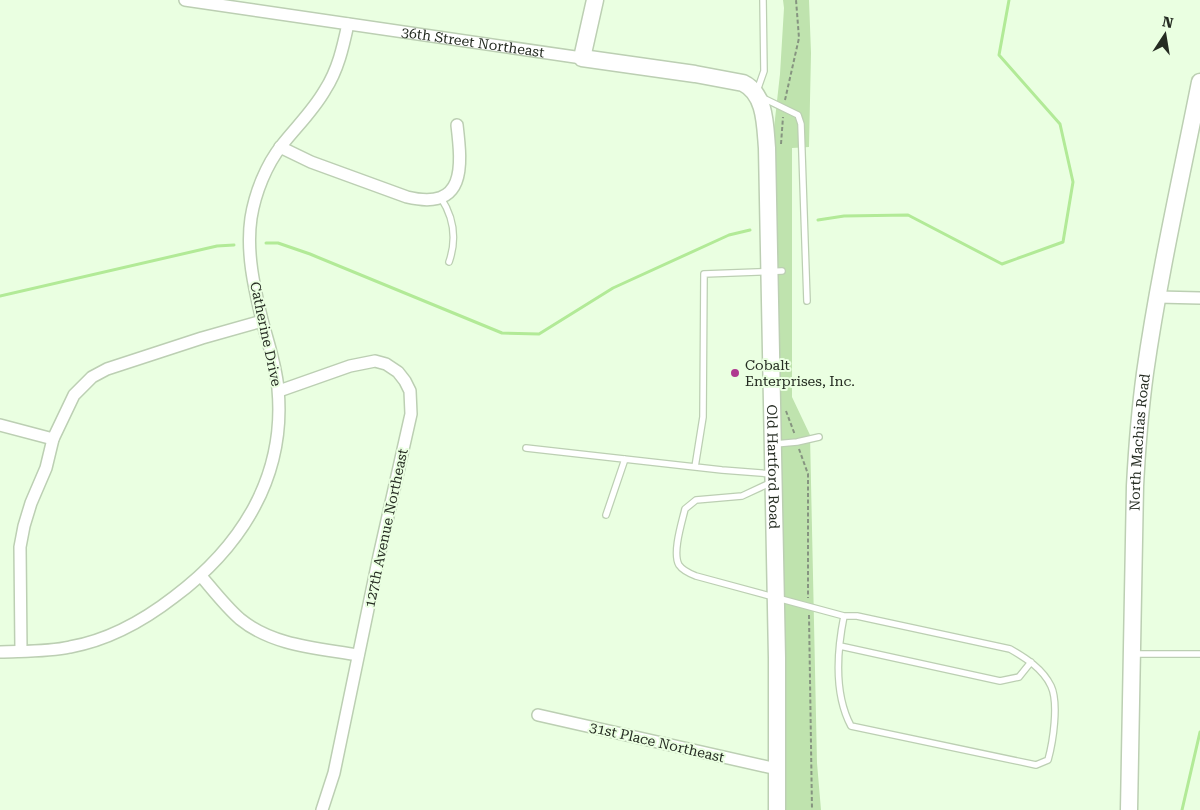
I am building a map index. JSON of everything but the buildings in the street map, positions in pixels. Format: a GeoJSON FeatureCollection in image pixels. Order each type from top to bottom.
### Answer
{"type":"FeatureCollection","features":[{"type":"Feature","properties":{"kind":"street","name":"36th Street Northeast"},"geometry":{"type":"LineString","coordinates":[[185,0],[267,6],[348,24],[727,79],[750,86],[756,94]]}},
{"type":"Feature","properties":{"kind":"street"},"geometry":{"type":"LineString","coordinates":[[582,58],[595,0]]}},
{"type":"Feature","properties":{"kind":"street","name":"Catherine Drive"},"geometry":{"type":"LineString","coordinates":[[0,652],[69,648],[112,634],[151,614],[201,576],[233,542],[249,518],[261,495],[270,471],[276,443],[279,410],[279,391],[274,360],[262,321],[250,260],[252,216],[266,171],[280,147],[311,112],[326,90],[338,62],[348,24]]}},
{"type":"Feature","properties":{"kind":"street","name":"North Machias Road"},"geometry":{"type":"LineString","coordinates":[[1129,810],[1135,486],[1138,435],[1145,373],[1158,297],[1200,82]]}},
{"type":"Feature","properties":{"kind":"street","name":"Old Hartford Road"},"geometry":{"type":"LineString","coordinates":[[756,94],[761,104],[765,121],[776,271],[773,444],[777,810]]}},
{"type":"Feature","properties":{"kind":"street"},"geometry":{"type":"LineString","coordinates":[[280,147],[327,168],[422,201],[440,198],[453,188],[459,176],[461,164],[457,125]]}},
{"type":"Feature","properties":{"kind":"street"},"geometry":{"type":"LineString","coordinates":[[1158,297],[1200,298]]}},
{"type":"Feature","properties":{"kind":"street"},"geometry":{"type":"LineString","coordinates":[[21,651],[20,547],[31,503],[46,468],[54,439],[74,395],[92,377],[107,369],[202,338],[262,321]]}},
{"type":"Feature","properties":{"kind":"street","name":"127th Avenue Northeast"},"geometry":{"type":"LineString","coordinates":[[279,391],[350,366],[375,361],[386,364],[398,372],[410,391],[411,414],[334,773],[322,810]]}},
{"type":"Feature","properties":{"kind":"street"},"geometry":{"type":"LineString","coordinates":[[0,425],[54,439]]}},
{"type":"Feature","properties":{"kind":"street"},"geometry":{"type":"LineString","coordinates":[[201,576],[239,618],[262,633],[280,640],[358,655]]}},
{"type":"Feature","properties":{"kind":"street","name":"31st Place Northeast"},"geometry":{"type":"LineString","coordinates":[[538,715],[777,769]]}},
{"type":"Feature","properties":{"kind":"lane"},"geometry":{"type":"LineString","coordinates":[[763,0],[764,71],[756,94],[798,115],[802,124],[807,301]]}},
{"type":"Feature","properties":{"kind":"lane"},"geometry":{"type":"LineString","coordinates":[[440,198],[448,211],[453,225],[453,248],[449,262]]}},
{"type":"Feature","properties":{"kind":"lane"},"geometry":{"type":"LineString","coordinates":[[695,467],[703,417],[704,274],[776,271]]}},
{"type":"Feature","properties":{"kind":"lane"},"geometry":{"type":"LineString","coordinates":[[773,444],[797,442],[819,437]]}},
{"type":"Feature","properties":{"kind":"lane"},"geometry":{"type":"LineString","coordinates":[[526,448],[774,478]]}},
{"type":"Feature","properties":{"kind":"lane"},"geometry":{"type":"LineString","coordinates":[[606,515],[625,459]]}},
{"type":"Feature","properties":{"kind":"lane"},"geometry":{"type":"LineString","coordinates":[[774,478],[742,496],[696,500],[685,509],[676,553],[679,566],[696,576],[808,607],[1010,649],[1031,662],[1052,687],[1055,706],[1048,760],[1036,765],[851,726],[845,715],[839,677],[840,646],[844,616]]}},
{"type":"Feature","properties":{"kind":"lane"},"geometry":{"type":"LineString","coordinates":[[840,646],[1000,681],[1019,677],[1031,662]]}},
{"type":"Feature","properties":{"kind":"lane"},"geometry":{"type":"LineString","coordinates":[[1133,654],[1200,654]]}},
{"type":"Feature","properties":{"kind":"path"},"geometry":{"type":"LineString","coordinates":[[781,145],[784,108],[799,38],[796,0]]}},
{"type":"Feature","properties":{"kind":"path"},"geometry":{"type":"LineString","coordinates":[[786,410],[808,474],[808,607],[812,810]]}},
{"type":"Feature","properties":{"kind":"green space"},"geometry":{"type":"Polygon","coordinates":[[[783,0],[809,0],[811,53],[809,147],[792,148],[792,397],[810,435],[817,763],[821,810],[784,810],[774,128],[780,74],[783,0]]]}},
{"type":"Feature","properties":{"kind":"waterway"},"geometry":{"type":"LineString","coordinates":[[818,220],[844,216],[908,215],[1002,264],[1063,242],[1073,182],[1060,124],[999,55],[1009,0]]}},
{"type":"Feature","properties":{"kind":"waterway"},"geometry":{"type":"LineString","coordinates":[[266,243],[278,243],[310,254],[502,333],[539,334],[613,288],[729,235],[750,230]]}},
{"type":"Feature","properties":{"kind":"waterway"},"geometry":{"type":"LineString","coordinates":[[0,296],[217,246],[234,245]]}},
{"type":"Feature","properties":{"kind":"waterway"},"geometry":{"type":"LineString","coordinates":[[1182,810],[1200,732]]}},
{"type":"Feature","properties":{"kind":"place","name":"Cobalt Enterprises, Inc."},"geometry":{"type":"Point","coordinates":[735,373]}}]}
